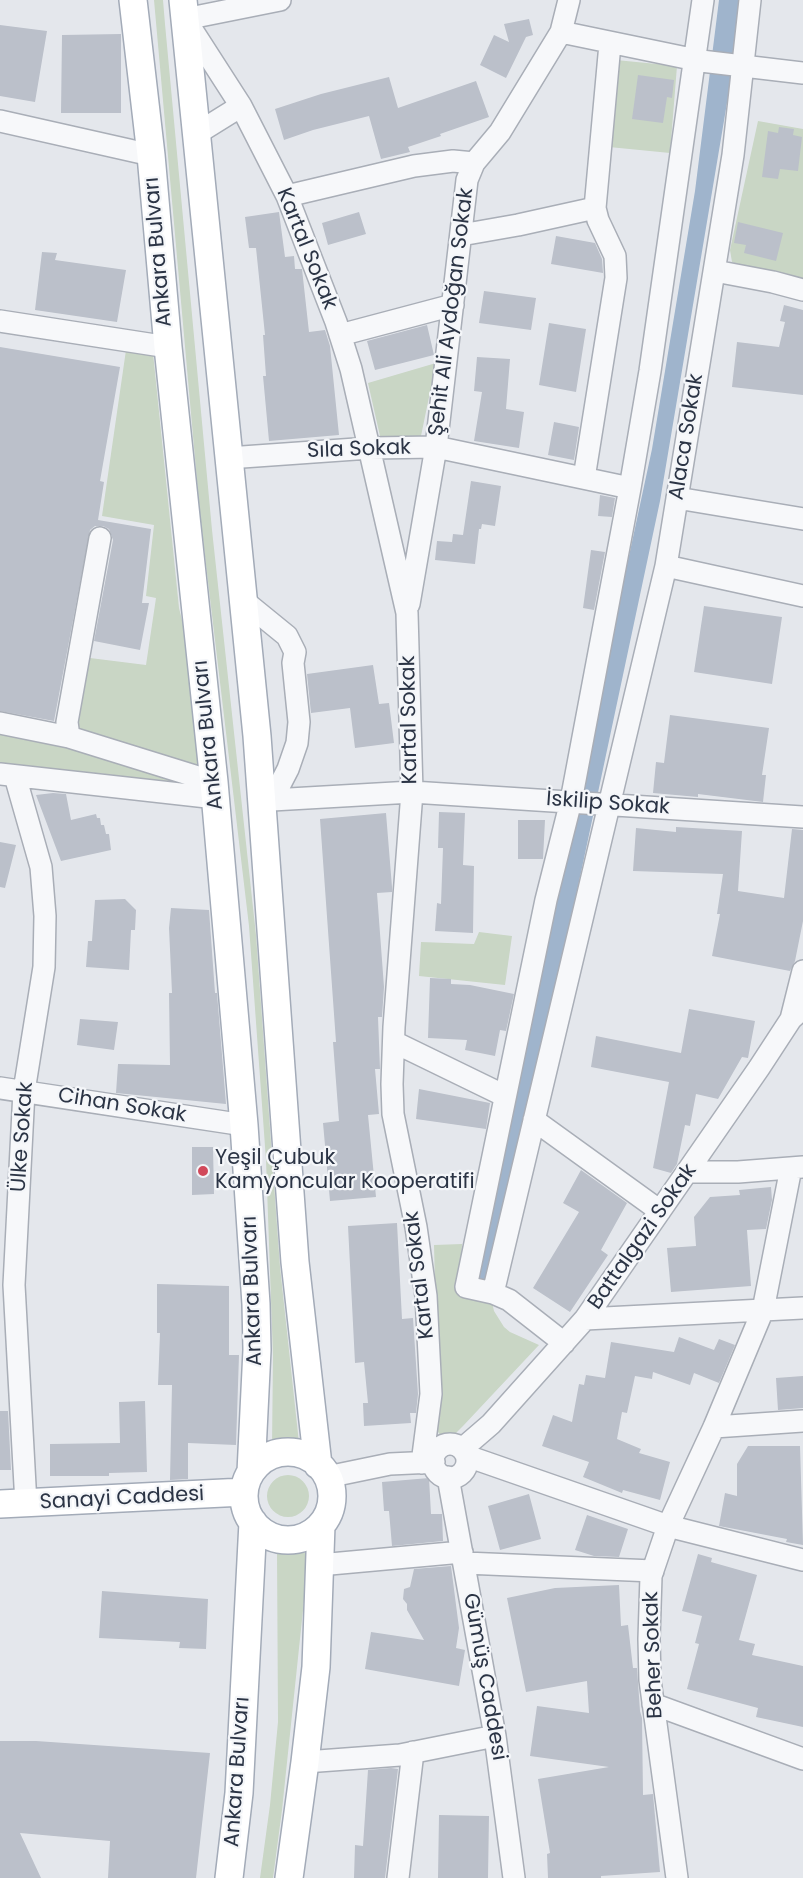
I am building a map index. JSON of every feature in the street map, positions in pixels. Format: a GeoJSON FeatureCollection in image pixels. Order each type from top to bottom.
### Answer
{"type":"FeatureCollection","features":[{"type":"Feature","properties":{"kind":"main road","name":"Ankara Bulvarı"},"geometry":{"type":"LineString","coordinates":[[133,0],[151,155],[168,347],[215,790],[244,1125],[256,1315],[255,1401],[248,1482]]}},
{"type":"Feature","properties":{"kind":"main road","name":"Ankara Bulvarı"},"geometry":{"type":"LineString","coordinates":[[184,9],[257,736],[296,1262],[323,1471]]}},
{"type":"Feature","properties":{"kind":"main road"},"geometry":{"type":"LineString","coordinates":[[289,1453],[309,1458],[323,1471],[331,1489],[331,1502],[328,1514],[321,1525],[303,1538],[292,1540],[270,1536],[253,1522],[248,1513],[248,1482],[268,1458],[289,1453]]}},
{"type":"Feature","properties":{"kind":"main road","name":"Sanayi Caddesi"},"geometry":{"type":"LineString","coordinates":[[13,1504],[248,1482]]}},
{"type":"Feature","properties":{"kind":"main road","name":"Ankara Bulvarı"},"geometry":{"type":"LineString","coordinates":[[229,1878],[239,1793],[253,1522]]}},
{"type":"Feature","properties":{"kind":"main road"},"geometry":{"type":"LineString","coordinates":[[289,1878],[306,1762],[315,1667],[321,1525]]}},
{"type":"Feature","properties":{"kind":"street"},"geometry":{"type":"LineString","coordinates":[[184,9],[280,0]]}},
{"type":"Feature","properties":{"kind":"street","name":"Şehit Ali Aydoğan Sokak"},"geometry":{"type":"LineString","coordinates":[[407,613],[436,447],[467,180],[474,163],[500,132],[561,32],[569,0]]}},
{"type":"Feature","properties":{"kind":"street"},"geometry":{"type":"LineString","coordinates":[[564,1343],[509,1300],[493,1293],[466,1287],[546,900],[572,801],[630,488],[698,61],[703,0]]}},
{"type":"Feature","properties":{"kind":"street","name":"Alaca Sokak"},"geometry":{"type":"LineString","coordinates":[[493,1293],[604,803],[666,566],[733,155],[750,0]]}},
{"type":"Feature","properties":{"kind":"street","name":"Kartal Sokak"},"geometry":{"type":"LineString","coordinates":[[184,9],[241,106],[287,196],[340,334],[370,448],[407,613],[412,792],[394,1042],[393,1114],[416,1227],[426,1296],[434,1467]]}},
{"type":"Feature","properties":{"kind":"street"},"geometry":{"type":"LineString","coordinates":[[561,32],[698,61],[803,73]]}},
{"type":"Feature","properties":{"kind":"street"},"geometry":{"type":"LineString","coordinates":[[584,478],[616,278],[615,256],[598,220],[595,208],[610,44]]}},
{"type":"Feature","properties":{"kind":"street"},"geometry":{"type":"LineString","coordinates":[[196,134],[241,106]]}},
{"type":"Feature","properties":{"kind":"street"},"geometry":{"type":"LineString","coordinates":[[0,121],[151,155]]}},
{"type":"Feature","properties":{"kind":"street"},"geometry":{"type":"LineString","coordinates":[[287,196],[414,166],[453,161],[474,163]]}},
{"type":"Feature","properties":{"kind":"street"},"geometry":{"type":"LineString","coordinates":[[461,235],[595,208]]}},
{"type":"Feature","properties":{"kind":"street"},"geometry":{"type":"LineString","coordinates":[[715,271],[803,290]]}},
{"type":"Feature","properties":{"kind":"street"},"geometry":{"type":"LineString","coordinates":[[340,334],[453,305]]}},
{"type":"Feature","properties":{"kind":"street"},"geometry":{"type":"LineString","coordinates":[[0,321],[168,347]]}},
{"type":"Feature","properties":{"kind":"street","name":"Sıla Sokak"},"geometry":{"type":"LineString","coordinates":[[228,458],[370,448],[436,447],[630,488]]}},
{"type":"Feature","properties":{"kind":"street"},"geometry":{"type":"LineString","coordinates":[[677,498],[803,519]]}},
{"type":"Feature","properties":{"kind":"street"},"geometry":{"type":"LineString","coordinates":[[69,737],[67,722],[100,538]]}},
{"type":"Feature","properties":{"kind":"street"},"geometry":{"type":"LineString","coordinates":[[666,566],[803,596]]}},
{"type":"Feature","properties":{"kind":"street","name":"İskilip Sokak"},"geometry":{"type":"LineString","coordinates":[[244,601],[286,636],[295,652],[293,663],[298,722],[297,743],[288,769],[272,800],[412,792],[803,817]]}},
{"type":"Feature","properties":{"kind":"street"},"geometry":{"type":"LineString","coordinates":[[0,723],[69,737],[215,790]]}},
{"type":"Feature","properties":{"kind":"street"},"geometry":{"type":"LineString","coordinates":[[7,775],[215,790]]}},
{"type":"Feature","properties":{"kind":"street","name":"Ülke Sokak"},"geometry":{"type":"LineString","coordinates":[[7,775],[41,867],[45,916],[44,967],[24,1091],[7,1285],[13,1504]]}},
{"type":"Feature","properties":{"kind":"street","name":"Battalgazi Sokak"},"geometry":{"type":"LineString","coordinates":[[464,1452],[585,1319],[797,1013],[803,971]]}},
{"type":"Feature","properties":{"kind":"street"},"geometry":{"type":"LineString","coordinates":[[394,1042],[505,1096]]}},
{"type":"Feature","properties":{"kind":"street","name":"Cihan Sokak"},"geometry":{"type":"LineString","coordinates":[[0,1088],[244,1125]]}},
{"type":"Feature","properties":{"kind":"street"},"geometry":{"type":"LineString","coordinates":[[534,1120],[660,1211]]}},
{"type":"Feature","properties":{"kind":"street"},"geometry":{"type":"LineString","coordinates":[[687,1172],[738,1172],[797,1167]]}},
{"type":"Feature","properties":{"kind":"street","name":"Beher Sokak"},"geometry":{"type":"LineString","coordinates":[[677,1878],[653,1704],[649,1639],[653,1571],[668,1526],[714,1427],[763,1310],[797,1167]]}},
{"type":"Feature","properties":{"kind":"street"},"geometry":{"type":"LineString","coordinates":[[585,1319],[803,1308]]}},
{"type":"Feature","properties":{"kind":"street"},"geometry":{"type":"LineString","coordinates":[[714,1427],[803,1421]]}},
{"type":"Feature","properties":{"kind":"street"},"geometry":{"type":"LineString","coordinates":[[434,1467],[435,1454],[441,1447],[453,1444],[464,1452],[668,1526],[803,1560]]}},
{"type":"Feature","properties":{"kind":"street"},"geometry":{"type":"LineString","coordinates":[[323,1471],[390,1464],[434,1467],[453,1477],[464,1471],[464,1452]]}},
{"type":"Feature","properties":{"kind":"street","name":"Gümüş Caddesi"},"geometry":{"type":"LineString","coordinates":[[434,1467],[463,1558],[495,1736],[514,1878]]}},
{"type":"Feature","properties":{"kind":"street"},"geometry":{"type":"LineString","coordinates":[[319,1565],[463,1558],[653,1571]]}},
{"type":"Feature","properties":{"kind":"street"},"geometry":{"type":"LineString","coordinates":[[653,1704],[803,1759]]}},
{"type":"Feature","properties":{"kind":"street"},"geometry":{"type":"LineString","coordinates":[[306,1762],[413,1752],[495,1736]]}},
{"type":"Feature","properties":{"kind":"street"},"geometry":{"type":"LineString","coordinates":[[398,1878],[413,1752]]}},
{"type":"Feature","properties":{"kind":"green space"},"geometry":{"type":"Polygon","coordinates":[[[154,0],[163,0],[212,530],[256,935],[280,1267],[299,1443],[272,1446],[273,1356],[266,1160],[249,926],[200,514],[154,0]]]}},
{"type":"Feature","properties":{"kind":"green space"},"geometry":{"type":"Polygon","coordinates":[[[616,60],[677,66],[670,153],[609,147],[616,60]]]}},
{"type":"Feature","properties":{"kind":"green space"},"geometry":{"type":"Polygon","coordinates":[[[758,121],[803,129],[803,281],[750,269],[732,262],[730,250],[758,121]]]}},
{"type":"Feature","properties":{"kind":"green space"},"geometry":{"type":"Polygon","coordinates":[[[126,350],[153,353],[179,608],[194,669],[199,731],[196,786],[106,774],[0,764],[0,726],[67,737],[82,657],[146,665],[156,598],[146,596],[154,525],[102,516],[126,350]]]}},
{"type":"Feature","properties":{"kind":"green space"},"geometry":{"type":"Polygon","coordinates":[[[436,363],[421,436],[380,436],[368,383],[436,363]]]}},
{"type":"Feature","properties":{"kind":"green space"},"geometry":{"type":"Polygon","coordinates":[[[479,932],[512,936],[505,985],[419,976],[421,942],[474,944],[479,932]]]}},
{"type":"Feature","properties":{"kind":"green space"},"geometry":{"type":"Polygon","coordinates":[[[462,1244],[460,1290],[491,1298],[494,1311],[504,1327],[539,1345],[455,1434],[442,1437],[436,1425],[434,1245],[462,1244]]]}},
{"type":"Feature","properties":{"kind":"green space"},"geometry":{"type":"Polygon","coordinates":[[[288,1475],[296,1476],[303,1481],[308,1488],[308,1504],[303,1511],[296,1516],[288,1517],[280,1516],[273,1511],[268,1504],[267,1496],[268,1488],[273,1481],[280,1476],[288,1475]]]}},
{"type":"Feature","properties":{"kind":"green space"},"geometry":{"type":"Polygon","coordinates":[[[277,1552],[309,1553],[273,1878],[260,1878],[278,1722],[277,1552]]]}},
{"type":"Feature","properties":{"kind":"water"},"geometry":{"type":"Polygon","coordinates":[[[719,0],[740,0],[729,91],[660,501],[490,1291],[472,1286],[652,449],[695,191],[719,0]]]}},
{"type":"Feature","properties":{"kind":"building"},"geometry":{"type":"Polygon","coordinates":[[[529,19],[533,35],[526,37],[506,78],[480,65],[494,35],[509,42],[504,24],[529,19]]]}},
{"type":"Feature","properties":{"kind":"building"},"geometry":{"type":"Polygon","coordinates":[[[0,25],[47,31],[35,102],[0,96],[0,25]]]}},
{"type":"Feature","properties":{"kind":"building"},"geometry":{"type":"Polygon","coordinates":[[[121,34],[121,113],[61,113],[62,35],[121,34]]]}},
{"type":"Feature","properties":{"kind":"building"},"geometry":{"type":"Polygon","coordinates":[[[638,75],[674,80],[672,98],[667,97],[663,123],[632,119],[638,75]]]}},
{"type":"Feature","properties":{"kind":"building"},"geometry":{"type":"Polygon","coordinates":[[[389,77],[398,108],[476,81],[489,117],[408,147],[410,152],[381,159],[369,116],[284,140],[275,109],[321,94],[389,77]]]}},
{"type":"Feature","properties":{"kind":"building"},"geometry":{"type":"Polygon","coordinates":[[[779,127],[794,129],[793,135],[802,137],[798,171],[780,169],[778,179],[762,177],[768,131],[778,133],[779,127]]]}},
{"type":"Feature","properties":{"kind":"building"},"geometry":{"type":"Polygon","coordinates":[[[279,212],[285,257],[294,256],[295,269],[302,269],[309,332],[325,330],[330,346],[339,435],[269,441],[263,376],[266,376],[263,335],[265,335],[256,248],[249,248],[245,217],[279,212]]]}},
{"type":"Feature","properties":{"kind":"building"},"geometry":{"type":"Polygon","coordinates":[[[359,212],[366,234],[328,245],[322,223],[359,212]]]}},
{"type":"Feature","properties":{"kind":"building"},"geometry":{"type":"Polygon","coordinates":[[[738,222],[783,233],[776,261],[744,253],[746,245],[734,243],[738,222]]]}},
{"type":"Feature","properties":{"kind":"building"},"geometry":{"type":"Polygon","coordinates":[[[556,236],[595,243],[602,259],[603,273],[551,264],[556,236]]]}},
{"type":"Feature","properties":{"kind":"building"},"geometry":{"type":"Polygon","coordinates":[[[42,252],[57,253],[55,260],[126,270],[117,322],[35,310],[42,252]]]}},
{"type":"Feature","properties":{"kind":"building"},"geometry":{"type":"Polygon","coordinates":[[[484,291],[536,298],[531,330],[479,323],[484,291]]]}},
{"type":"Feature","properties":{"kind":"building"},"geometry":{"type":"Polygon","coordinates":[[[784,305],[803,310],[803,395],[732,387],[737,342],[779,347],[785,322],[780,321],[784,305]]]}},
{"type":"Feature","properties":{"kind":"building"},"geometry":{"type":"Polygon","coordinates":[[[549,323],[586,329],[576,392],[539,385],[549,323]]]}},
{"type":"Feature","properties":{"kind":"building"},"geometry":{"type":"Polygon","coordinates":[[[427,325],[434,355],[375,370],[367,341],[427,325]]]}},
{"type":"Feature","properties":{"kind":"building"},"geometry":{"type":"Polygon","coordinates":[[[0,347],[120,367],[100,481],[104,482],[98,520],[151,529],[142,603],[149,603],[140,650],[94,641],[113,540],[109,529],[103,526],[95,526],[90,530],[54,721],[0,711],[0,347]]]}},
{"type":"Feature","properties":{"kind":"building"},"geometry":{"type":"Polygon","coordinates":[[[477,357],[510,359],[506,409],[524,412],[519,448],[474,441],[482,392],[474,391],[477,357]]]}},
{"type":"Feature","properties":{"kind":"building"},"geometry":{"type":"Polygon","coordinates":[[[554,422],[579,427],[574,460],[548,455],[554,422]]]}},
{"type":"Feature","properties":{"kind":"building"},"geometry":{"type":"Polygon","coordinates":[[[471,481],[501,486],[495,526],[482,524],[479,529],[475,564],[435,560],[437,541],[452,542],[453,534],[463,535],[471,481]]]}},
{"type":"Feature","properties":{"kind":"building"},"geometry":{"type":"Polygon","coordinates":[[[600,495],[615,498],[612,517],[598,516],[600,495]]]}},
{"type":"Feature","properties":{"kind":"building"},"geometry":{"type":"Polygon","coordinates":[[[591,550],[605,552],[594,610],[583,608],[591,550]]]}},
{"type":"Feature","properties":{"kind":"building"},"geometry":{"type":"Polygon","coordinates":[[[704,606],[782,617],[772,684],[694,672],[704,606]]]}},
{"type":"Feature","properties":{"kind":"building"},"geometry":{"type":"Polygon","coordinates":[[[373,665],[379,704],[389,703],[394,743],[355,748],[350,708],[311,713],[307,674],[373,665]]]}},
{"type":"Feature","properties":{"kind":"building"},"geometry":{"type":"Polygon","coordinates":[[[670,715],[769,728],[762,775],[766,775],[763,802],[698,794],[698,797],[653,793],[656,762],[664,763],[670,715]]]}},
{"type":"Feature","properties":{"kind":"building"},"geometry":{"type":"Polygon","coordinates":[[[66,794],[71,820],[96,814],[97,818],[100,818],[101,825],[104,825],[106,834],[109,834],[111,850],[61,861],[36,795],[66,794]]]}},
{"type":"Feature","properties":{"kind":"building"},"geometry":{"type":"Polygon","coordinates":[[[439,812],[465,813],[463,865],[474,866],[473,933],[435,931],[437,903],[441,904],[443,848],[438,848],[439,812]]]}},
{"type":"Feature","properties":{"kind":"building"},"geometry":{"type":"Polygon","coordinates":[[[386,813],[392,892],[377,893],[384,987],[382,1017],[378,1017],[380,1069],[375,1069],[379,1114],[368,1115],[376,1197],[330,1201],[323,1123],[339,1121],[333,1042],[336,1042],[320,819],[386,813]]]}},
{"type":"Feature","properties":{"kind":"building"},"geometry":{"type":"Polygon","coordinates":[[[518,820],[545,820],[543,859],[518,859],[518,820]]]}},
{"type":"Feature","properties":{"kind":"building"},"geometry":{"type":"Polygon","coordinates":[[[676,827],[742,831],[738,891],[784,898],[792,829],[803,830],[803,921],[795,961],[790,971],[712,956],[720,914],[717,914],[723,874],[633,871],[636,828],[676,832],[676,827]]]}},
{"type":"Feature","properties":{"kind":"building"},"geometry":{"type":"Polygon","coordinates":[[[0,842],[16,845],[5,888],[0,887],[0,842]]]}},
{"type":"Feature","properties":{"kind":"building"},"geometry":{"type":"Polygon","coordinates":[[[125,899],[136,910],[135,930],[131,930],[129,970],[86,967],[88,941],[92,941],[95,900],[125,899]]]}},
{"type":"Feature","properties":{"kind":"building"},"geometry":{"type":"Polygon","coordinates":[[[171,908],[209,910],[226,1104],[116,1093],[118,1064],[170,1065],[169,993],[172,993],[169,928],[171,908]]]}},
{"type":"Feature","properties":{"kind":"building"},"geometry":{"type":"Polygon","coordinates":[[[430,978],[451,979],[451,984],[470,985],[514,994],[506,1031],[500,1030],[495,1056],[465,1050],[467,1040],[428,1038],[430,978]]]}},
{"type":"Feature","properties":{"kind":"building"},"geometry":{"type":"Polygon","coordinates":[[[689,1009],[755,1021],[748,1058],[742,1057],[718,1099],[696,1094],[690,1126],[685,1125],[677,1164],[671,1173],[653,1168],[669,1082],[591,1067],[596,1036],[681,1053],[689,1009]]]}},
{"type":"Feature","properties":{"kind":"building"},"geometry":{"type":"Polygon","coordinates":[[[80,1019],[118,1022],[114,1050],[77,1045],[80,1019]]]}},
{"type":"Feature","properties":{"kind":"building"},"geometry":{"type":"Polygon","coordinates":[[[419,1089],[490,1103],[486,1129],[416,1119],[419,1089]]]}},
{"type":"Feature","properties":{"kind":"building","name":"Yeşil Çubuk Kamyoncular Kooperatifi"},"geometry":{"type":"Polygon","coordinates":[[[192,1147],[213,1147],[214,1194],[192,1195],[192,1147]]]}},
{"type":"Feature","properties":{"kind":"building"},"geometry":{"type":"Polygon","coordinates":[[[581,1170],[627,1203],[601,1250],[608,1255],[570,1312],[533,1288],[579,1212],[563,1203],[581,1170]]]}},
{"type":"Feature","properties":{"kind":"building"},"geometry":{"type":"Polygon","coordinates":[[[771,1187],[772,1200],[766,1229],[747,1230],[751,1286],[671,1292],[667,1248],[696,1246],[694,1217],[710,1197],[740,1195],[739,1190],[771,1187]]]}},
{"type":"Feature","properties":{"kind":"building"},"geometry":{"type":"Polygon","coordinates":[[[397,1223],[402,1319],[413,1318],[418,1394],[416,1413],[410,1413],[411,1423],[364,1426],[363,1403],[368,1403],[364,1362],[355,1363],[348,1226],[397,1223]]]}},
{"type":"Feature","properties":{"kind":"building"},"geometry":{"type":"Polygon","coordinates":[[[157,1284],[229,1286],[229,1355],[239,1355],[236,1445],[188,1443],[188,1479],[170,1480],[172,1385],[158,1385],[160,1333],[157,1333],[157,1284]]]}},
{"type":"Feature","properties":{"kind":"building"},"geometry":{"type":"Polygon","coordinates":[[[679,1337],[714,1350],[719,1339],[735,1345],[719,1383],[694,1373],[690,1385],[653,1372],[652,1379],[635,1376],[627,1413],[622,1412],[617,1439],[641,1449],[639,1453],[670,1462],[660,1500],[623,1490],[622,1493],[583,1477],[589,1462],[542,1446],[553,1415],[572,1422],[579,1384],[584,1385],[586,1375],[605,1378],[611,1342],[674,1352],[679,1337]]]}},
{"type":"Feature","properties":{"kind":"building"},"geometry":{"type":"Polygon","coordinates":[[[803,1376],[803,1408],[778,1410],[776,1378],[803,1376]]]}},
{"type":"Feature","properties":{"kind":"building"},"geometry":{"type":"Polygon","coordinates":[[[145,1401],[147,1472],[109,1473],[109,1476],[50,1476],[50,1444],[120,1443],[119,1402],[145,1401]]]}},
{"type":"Feature","properties":{"kind":"building"},"geometry":{"type":"Polygon","coordinates":[[[0,1411],[8,1411],[11,1470],[0,1470],[0,1411]]]}},
{"type":"Feature","properties":{"kind":"building"},"geometry":{"type":"Polygon","coordinates":[[[748,1446],[800,1446],[803,1545],[786,1542],[787,1539],[719,1526],[725,1493],[737,1496],[737,1464],[748,1446]]]}},
{"type":"Feature","properties":{"kind":"building"},"geometry":{"type":"Polygon","coordinates":[[[429,1478],[431,1514],[442,1514],[443,1541],[392,1546],[389,1511],[384,1511],[382,1482],[429,1478]]]}},
{"type":"Feature","properties":{"kind":"building"},"geometry":{"type":"Polygon","coordinates":[[[529,1494],[541,1539],[500,1550],[488,1506],[529,1494]]]}},
{"type":"Feature","properties":{"kind":"building"},"geometry":{"type":"Polygon","coordinates":[[[587,1515],[628,1529],[619,1557],[594,1556],[575,1550],[587,1515]]]}},
{"type":"Feature","properties":{"kind":"building"},"geometry":{"type":"Polygon","coordinates":[[[698,1554],[712,1558],[711,1562],[757,1575],[739,1640],[755,1644],[752,1655],[803,1666],[803,1727],[756,1717],[758,1708],[687,1689],[699,1644],[695,1643],[702,1616],[682,1611],[698,1554]]]}},
{"type":"Feature","properties":{"kind":"building"},"geometry":{"type":"Polygon","coordinates":[[[451,1566],[459,1628],[456,1648],[465,1650],[459,1686],[365,1669],[371,1632],[424,1640],[407,1610],[407,1604],[403,1599],[404,1589],[410,1587],[414,1569],[451,1566]]]}},
{"type":"Feature","properties":{"kind":"building"},"geometry":{"type":"Polygon","coordinates":[[[619,1585],[621,1626],[628,1625],[633,1668],[637,1668],[642,1718],[643,1795],[653,1794],[660,1872],[601,1876],[601,1878],[548,1878],[547,1854],[550,1853],[538,1779],[609,1767],[530,1756],[537,1706],[589,1713],[587,1681],[526,1692],[507,1598],[555,1588],[619,1585]]]}},
{"type":"Feature","properties":{"kind":"building"},"geometry":{"type":"Polygon","coordinates":[[[102,1591],[208,1599],[206,1649],[179,1648],[180,1642],[99,1638],[102,1591]]]}},
{"type":"Feature","properties":{"kind":"building"},"geometry":{"type":"Polygon","coordinates":[[[0,1741],[36,1741],[210,1753],[196,1878],[108,1878],[110,1841],[20,1833],[41,1878],[0,1878],[0,1741]]]}},
{"type":"Feature","properties":{"kind":"building"},"geometry":{"type":"Polygon","coordinates":[[[398,1769],[385,1878],[354,1878],[355,1845],[363,1846],[368,1770],[398,1769]]]}},
{"type":"Feature","properties":{"kind":"building"},"geometry":{"type":"Polygon","coordinates":[[[439,1815],[489,1816],[488,1878],[438,1878],[439,1815]]]}},
{"type":"Feature","properties":{"kind":"place","name":"Yeşil Çubuk Kamyoncular Kooperatifi"},"geometry":{"type":"Point","coordinates":[203,1171]}}]}
